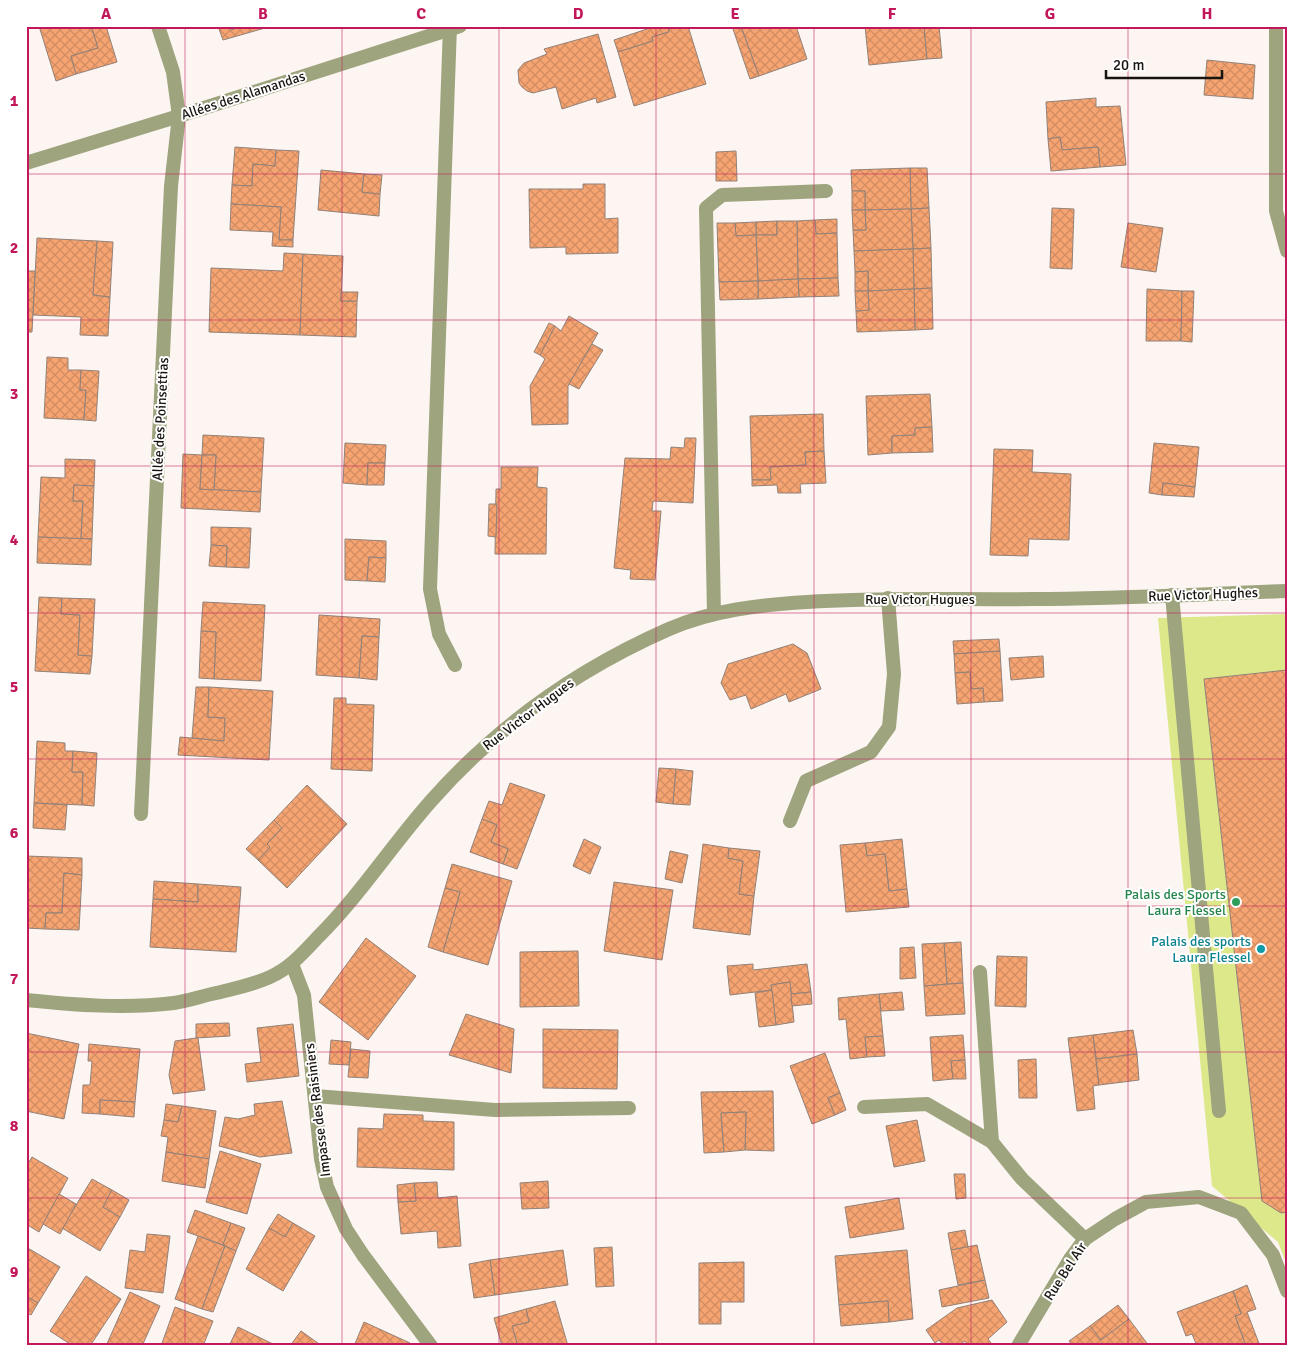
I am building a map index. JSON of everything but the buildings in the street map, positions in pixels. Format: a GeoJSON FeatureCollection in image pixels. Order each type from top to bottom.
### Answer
{"type":"FeatureCollection","features":[{"type":"Feature","properties":{"kind":"street","name":"Allée des Poinsettias"},"geometry":{"type":"LineString","coordinates":[[141,814],[171,186],[179,116],[173,72],[158,26]]}},
{"type":"Feature","properties":{"kind":"street"},"geometry":{"type":"LineString","coordinates":[[1276,26],[1276,211],[1287,250]]}},
{"type":"Feature","properties":{"kind":"street","name":"Allées des Alamandas"},"geometry":{"type":"LineString","coordinates":[[26,162],[179,116],[453,27]]}},
{"type":"Feature","properties":{"kind":"street"},"geometry":{"type":"LineString","coordinates":[[453,27],[430,589],[439,634],[456,665]]}},
{"type":"Feature","properties":{"kind":"street"},"geometry":{"type":"LineString","coordinates":[[714,614],[706,208],[722,195],[826,191]]}},
{"type":"Feature","properties":{"kind":"street","name":"Rue Victor Hughes"},"geometry":{"type":"LineString","coordinates":[[1118,598],[1287,590]]}},
{"type":"Feature","properties":{"kind":"street"},"geometry":{"type":"LineString","coordinates":[[1172,595],[1219,1111]]}},
{"type":"Feature","properties":{"kind":"street"},"geometry":{"type":"LineString","coordinates":[[790,821],[806,781],[871,752],[889,727],[894,674],[888,598]]}},
{"type":"Feature","properties":{"kind":"street","name":"Rue Victor Hugues"},"geometry":{"type":"LineString","coordinates":[[26,1000],[100,1006],[175,1003],[268,978],[292,964],[338,918],[430,802],[482,748],[586,671],[670,629],[714,614],[758,605],[888,598],[1118,598]]}},
{"type":"Feature","properties":{"kind":"street","name":"Impasse des Raisiniers"},"geometry":{"type":"LineString","coordinates":[[292,964],[304,995],[321,1160],[327,1188],[346,1229],[363,1255],[431,1346]]}},
{"type":"Feature","properties":{"kind":"street"},"geometry":{"type":"LineString","coordinates":[[980,972],[992,1142]]}},
{"type":"Feature","properties":{"kind":"street"},"geometry":{"type":"LineString","coordinates":[[315,1096],[495,1110],[629,1108]]}},
{"type":"Feature","properties":{"kind":"street"},"geometry":{"type":"LineString","coordinates":[[864,1107],[927,1104],[992,1142],[1022,1179],[1084,1240]]}},
{"type":"Feature","properties":{"kind":"street","name":"Rue Bel Air"},"geometry":{"type":"LineString","coordinates":[[1018,1346],[1070,1259],[1084,1240],[1115,1219],[1146,1202],[1199,1197],[1240,1213],[1273,1255],[1287,1290]]}},
{"type":"Feature","properties":{"kind":"green space","name":"Palais des Sports Laura Flessel"},"geometry":{"type":"Polygon","coordinates":[[[1287,614],[1287,1266],[1278,1242],[1212,1186],[1158,618],[1287,614]]]}},
{"type":"Feature","properties":{"kind":"place","name":"Palais des Sports Laura Flessel"},"geometry":{"type":"Point","coordinates":[1236,902]}},
{"type":"Feature","properties":{"kind":"place","name":"Palais des sports Laura Flessel"},"geometry":{"type":"Point","coordinates":[1261,949]}}]}
